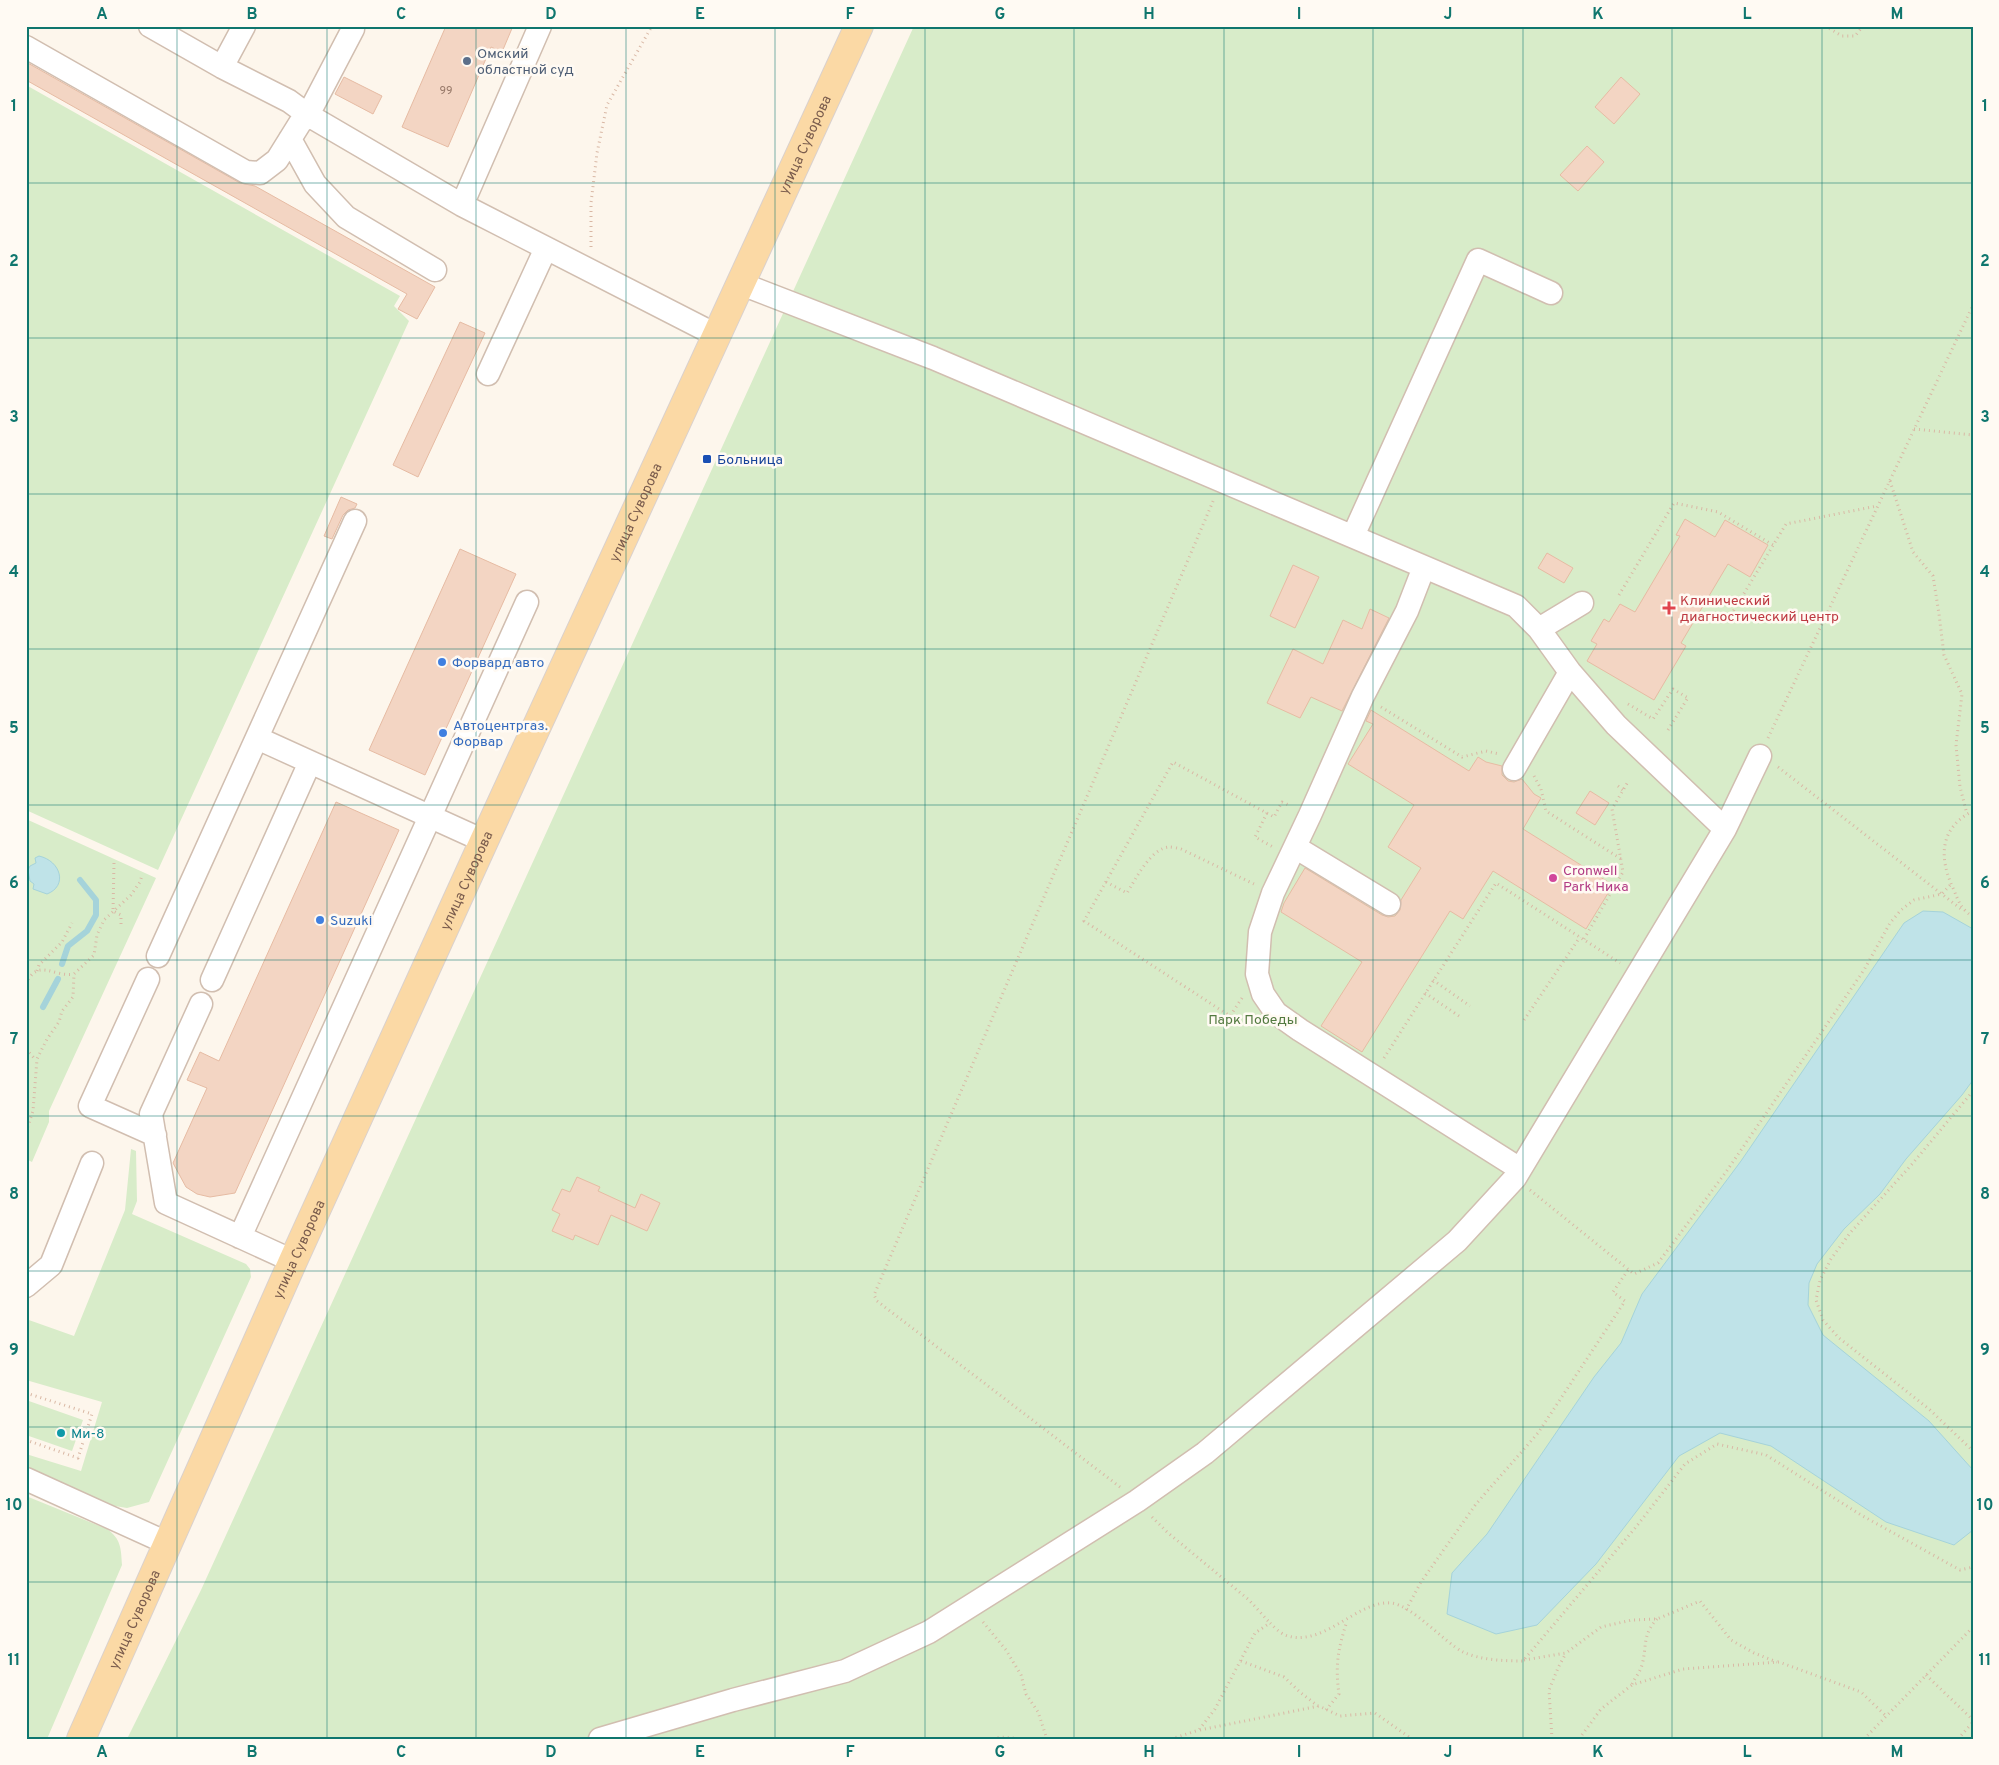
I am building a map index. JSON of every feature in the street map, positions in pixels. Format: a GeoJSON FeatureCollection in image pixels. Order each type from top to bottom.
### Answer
{"type":"FeatureCollection","features":[{"type":"Feature","properties":{"kind":"main road","name":"улица Суворова"},"geometry":{"type":"LineString","coordinates":[[81,1739],[293,1261],[859,26]]}},
{"type":"Feature","properties":{"kind":"lane"},"geometry":{"type":"LineString","coordinates":[[150,26],[289,102],[462,205],[716,335]]}},
{"type":"Feature","properties":{"kind":"lane"},"geometry":{"type":"LineString","coordinates":[[222,67],[244,26]]}},
{"type":"Feature","properties":{"kind":"lane"},"geometry":{"type":"LineString","coordinates":[[462,205],[540,26]]}},
{"type":"Feature","properties":{"kind":"lane"},"geometry":{"type":"LineString","coordinates":[[26,47],[246,172],[260,173],[277,160],[300,123],[308,115],[352,29]]}},
{"type":"Feature","properties":{"kind":"lane"},"geometry":{"type":"LineString","coordinates":[[290,139],[315,184],[346,217],[436,270]]}},
{"type":"Feature","properties":{"kind":"lane"},"geometry":{"type":"LineString","coordinates":[[488,374],[546,248]]}},
{"type":"Feature","properties":{"kind":"lane"},"geometry":{"type":"LineString","coordinates":[[1353,536],[1478,260],[1551,292]]}},
{"type":"Feature","properties":{"kind":"lane"},"geometry":{"type":"LineString","coordinates":[[740,284],[933,358],[1516,606],[1538,630],[1570,672],[1616,726],[1725,829]]}},
{"type":"Feature","properties":{"kind":"lane"},"geometry":{"type":"LineString","coordinates":[[158,956],[355,521]]}},
{"type":"Feature","properties":{"kind":"lane"},"geometry":{"type":"LineString","coordinates":[[1424,567],[1407,611],[1363,696],[1310,816],[1272,893],[1260,932],[1257,974],[1263,994],[1276,1013],[1518,1173]]}},
{"type":"Feature","properties":{"kind":"lane"},"geometry":{"type":"LineString","coordinates":[[240,1237],[527,602]]}},
{"type":"Feature","properties":{"kind":"lane"},"geometry":{"type":"LineString","coordinates":[[1538,630],[1582,603]]}},
{"type":"Feature","properties":{"kind":"lane"},"geometry":{"type":"LineString","coordinates":[[1514,768],[1570,672]]}},
{"type":"Feature","properties":{"kind":"lane"},"geometry":{"type":"LineString","coordinates":[[257,738],[484,841]]}},
{"type":"Feature","properties":{"kind":"lane"},"geometry":{"type":"LineString","coordinates":[[600,1739],[733,1700],[845,1671],[929,1632],[1137,1501],[1206,1453],[1457,1241],[1518,1173],[1725,829],[1760,756]]}},
{"type":"Feature","properties":{"kind":"lane"},"geometry":{"type":"LineString","coordinates":[[212,980],[310,762]]}},
{"type":"Feature","properties":{"kind":"lane"},"geometry":{"type":"LineString","coordinates":[[1293,851],[1389,904]]}},
{"type":"Feature","properties":{"kind":"lane"},"geometry":{"type":"LineString","coordinates":[[148,979],[90,1106],[155,1135]]}},
{"type":"Feature","properties":{"kind":"lane"},"geometry":{"type":"LineString","coordinates":[[201,1004],[151,1114],[166,1204],[293,1261]]}},
{"type":"Feature","properties":{"kind":"lane"},"geometry":{"type":"LineString","coordinates":[[26,1286],[51,1266],[92,1163]]}},
{"type":"Feature","properties":{"kind":"lane"},"geometry":{"type":"LineString","coordinates":[[26,1479],[167,1543]]}},
{"type":"Feature","properties":{"kind":"path"},"geometry":{"type":"LineString","coordinates":[[591,272],[591,203],[597,153],[607,105],[652,26]]}},
{"type":"Feature","properties":{"kind":"path"},"geometry":{"type":"LineString","coordinates":[[1825,26],[1842,36],[1855,36],[1863,26]]}},
{"type":"Feature","properties":{"kind":"path"},"geometry":{"type":"LineString","coordinates":[[1973,305],[1760,756],[1783,770],[1973,916]]}},
{"type":"Feature","properties":{"kind":"path"},"geometry":{"type":"LineString","coordinates":[[1914,429],[1973,435]]}},
{"type":"Feature","properties":{"kind":"path"},"geometry":{"type":"LineString","coordinates":[[1890,480],[1913,552],[1933,576],[1940,614],[1944,655],[1962,694],[1956,745],[1960,787],[1967,814]]}},
{"type":"Feature","properties":{"kind":"path"},"geometry":{"type":"LineString","coordinates":[[1221,481],[874,1295],[876,1301],[1137,1501],[1167,1532],[1249,1600],[1284,1635],[1299,1638],[1323,1632],[1375,1605],[1392,1603],[1406,1610],[1464,1652],[1500,1661],[1523,1660],[1566,1653]]}},
{"type":"Feature","properties":{"kind":"path"},"geometry":{"type":"LineString","coordinates":[[1619,595],[1674,503],[1718,512],[1774,545]]}},
{"type":"Feature","properties":{"kind":"path"},"geometry":{"type":"LineString","coordinates":[[1731,615],[1786,524],[1877,506]]}},
{"type":"Feature","properties":{"kind":"path"},"geometry":{"type":"LineString","coordinates":[[1623,701],[1653,720],[1673,689],[1689,697],[1668,730]]}},
{"type":"Feature","properties":{"kind":"path"},"geometry":{"type":"LineString","coordinates":[[1257,974],[1230,1016],[1084,921],[1173,762],[1274,817],[1282,802],[1310,816]]}},
{"type":"Feature","properties":{"kind":"path"},"geometry":{"type":"LineString","coordinates":[[1524,1020],[1582,938],[1623,872],[1612,809],[1629,780]]}},
{"type":"Feature","properties":{"kind":"path"},"geometry":{"type":"LineString","coordinates":[[1618,786],[1623,790]]}},
{"type":"Feature","properties":{"kind":"path"},"geometry":{"type":"LineString","coordinates":[[1962,909],[1943,860],[1946,839],[1955,824],[1973,811]]}},
{"type":"Feature","properties":{"kind":"path"},"geometry":{"type":"LineString","coordinates":[[1267,813],[1255,837],[1293,851]]}},
{"type":"Feature","properties":{"kind":"path"},"geometry":{"type":"LineString","coordinates":[[1106,882],[1127,893],[1147,861],[1155,853],[1167,847],[1180,849],[1272,893]]}},
{"type":"Feature","properties":{"kind":"path"},"geometry":{"type":"LineString","coordinates":[[113,911],[114,863]]}},
{"type":"Feature","properties":{"kind":"path"},"geometry":{"type":"LineString","coordinates":[[37,970],[46,970],[67,976],[74,974],[94,955],[97,935],[104,920],[131,895],[140,882],[142,875]]}},
{"type":"Feature","properties":{"kind":"path"},"geometry":{"type":"LineString","coordinates":[[1373,1076],[1496,882],[1637,974]]}},
{"type":"Feature","properties":{"kind":"path"},"geometry":{"type":"LineString","coordinates":[[1518,1173],[1634,1274],[1658,1263],[1726,1172],[1864,970],[1890,923],[1901,910],[1914,900],[1942,894],[1951,884]]}},
{"type":"Feature","properties":{"kind":"path"},"geometry":{"type":"LineString","coordinates":[[113,911],[121,915],[121,925]]}},
{"type":"Feature","properties":{"kind":"path"},"geometry":{"type":"LineString","coordinates":[[26,984],[39,965],[62,942],[72,923]]}},
{"type":"Feature","properties":{"kind":"path"},"geometry":{"type":"LineString","coordinates":[[26,1132],[33,1110],[36,1060],[59,1022],[62,1011],[72,997],[74,974]]}},
{"type":"Feature","properties":{"kind":"path"},"geometry":{"type":"LineString","coordinates":[[1433,980],[1470,1006]]}},
{"type":"Feature","properties":{"kind":"path"},"geometry":{"type":"LineString","coordinates":[[1425,993],[1462,1018]]}},
{"type":"Feature","properties":{"kind":"path"},"geometry":{"type":"LineString","coordinates":[[26,1049],[36,1060]]}},
{"type":"Feature","properties":{"kind":"path"},"geometry":{"type":"LineString","coordinates":[[1973,1091],[1840,1246],[1820,1280],[1816,1300],[1823,1320],[1839,1338],[1930,1409],[1973,1451]]}},
{"type":"Feature","properties":{"kind":"path"},"geometry":{"type":"LineString","coordinates":[[1406,1610],[1421,1582],[1476,1504],[1538,1432],[1625,1301],[1612,1292],[1628,1270]]}},
{"type":"Feature","properties":{"kind":"path"},"geometry":{"type":"LineString","coordinates":[[26,1393],[92,1414],[78,1458],[26,1440]]}},
{"type":"Feature","properties":{"kind":"path"},"geometry":{"type":"LineString","coordinates":[[1523,1660],[1636,1527],[1685,1464],[1718,1444],[1766,1454],[1861,1515],[1960,1570],[1973,1567]]}},
{"type":"Feature","properties":{"kind":"path"},"geometry":{"type":"LineString","coordinates":[[1552,1739],[1549,1690],[1566,1653],[1600,1627],[1632,1620],[1657,1619],[1700,1601],[1731,1640],[1754,1654],[1862,1692],[1886,1716]]}},
{"type":"Feature","properties":{"kind":"path"},"geometry":{"type":"LineString","coordinates":[[970,1606],[1006,1650],[1021,1675],[1026,1694],[1038,1712],[1047,1739]]}},
{"type":"Feature","properties":{"kind":"path"},"geometry":{"type":"LineString","coordinates":[[1632,1685],[1641,1666],[1649,1627],[1657,1619]]}},
{"type":"Feature","properties":{"kind":"path"},"geometry":{"type":"LineString","coordinates":[[1326,1710],[1339,1694],[1336,1678],[1337,1651],[1347,1620]]}},
{"type":"Feature","properties":{"kind":"path"},"geometry":{"type":"LineString","coordinates":[[1199,1730],[1215,1709],[1255,1633],[1270,1623]]}},
{"type":"Feature","properties":{"kind":"path"},"geometry":{"type":"LineString","coordinates":[[1864,1739],[1973,1627]]}},
{"type":"Feature","properties":{"kind":"path"},"geometry":{"type":"LineString","coordinates":[[1240,1661],[1284,1677],[1301,1693],[1326,1710],[1340,1716],[1375,1713],[1412,1739]]}},
{"type":"Feature","properties":{"kind":"path"},"geometry":{"type":"LineString","coordinates":[[1579,1739],[1601,1709],[1632,1685],[1684,1669],[1779,1662]]}},
{"type":"Feature","properties":{"kind":"path"},"geometry":{"type":"LineString","coordinates":[[1926,1675],[1973,1722],[1958,1739]]}},
{"type":"Feature","properties":{"kind":"path"},"geometry":{"type":"LineString","coordinates":[[1171,1739],[1199,1730],[1319,1706]]}},
{"type":"Feature","properties":{"kind":"path"},"geometry":{"type":"LineString","coordinates":[[993,1739],[1000,1737],[1024,1739]]}},
{"type":"Feature","properties":{"kind":"green space","name":"Парк Победы"},"geometry":{"type":"Polygon","coordinates":[[[914,26],[1973,26],[1973,1739],[127,1739],[201,1590],[914,26]]]}},
{"type":"Feature","properties":{"kind":"green space"},"geometry":{"type":"Polygon","coordinates":[[[26,85],[400,296],[394,306],[409,321],[158,870],[26,810],[26,85]]]}},
{"type":"Feature","properties":{"kind":"green space"},"geometry":{"type":"Polygon","coordinates":[[[26,819],[156,878],[49,1111],[49,1122],[32,1162],[26,1159],[26,819]]]}},
{"type":"Feature","properties":{"kind":"green space"},"geometry":{"type":"Polygon","coordinates":[[[131,1149],[136,1151],[137,1201],[132,1214],[246,1264],[250,1269],[251,1277],[149,1502],[127,1508],[115,1506],[26,1471],[26,1454],[81,1471],[102,1402],[26,1380],[26,1319],[74,1336],[125,1210],[131,1149]]]}},
{"type":"Feature","properties":{"kind":"green space"},"geometry":{"type":"Polygon","coordinates":[[[26,1400],[83,1420],[72,1451],[26,1435],[26,1400]]]}},
{"type":"Feature","properties":{"kind":"green space"},"geometry":{"type":"Polygon","coordinates":[[[26,1496],[107,1529],[118,1540],[122,1565],[47,1739],[26,1739],[26,1496]]]}},
{"type":"Feature","properties":{"kind":"water"},"geometry":{"type":"Polygon","coordinates":[[[39,856],[52,863],[57,868],[59,874],[58,885],[47,894],[33,889],[34,884],[30,881],[28,870],[30,866],[36,863],[35,858],[39,856]]]}},
{"type":"Feature","properties":{"kind":"water"},"geometry":{"type":"Polygon","coordinates":[[[1923,911],[1943,912],[1973,929],[1973,1080],[1906,1159],[1880,1194],[1844,1229],[1817,1264],[1809,1283],[1808,1305],[1823,1335],[1929,1421],[1973,1470],[1973,1530],[1954,1545],[1886,1522],[1771,1446],[1720,1433],[1679,1456],[1596,1564],[1537,1625],[1496,1634],[1447,1614],[1452,1573],[1487,1534],[1594,1377],[1621,1343],[1642,1294],[1741,1161],[1904,923],[1923,911]]]}},
{"type":"Feature","properties":{"kind":"building"},"geometry":{"type":"Polygon","coordinates":[[[446,26],[513,26],[502,52],[491,47],[448,147],[402,127],[446,26]]]}},
{"type":"Feature","properties":{"kind":"building"},"geometry":{"type":"Polygon","coordinates":[[[26,62],[240,183],[255,186],[435,287],[417,319],[398,309],[407,294],[26,80],[26,62]]]}},
{"type":"Feature","properties":{"kind":"building"},"geometry":{"type":"Polygon","coordinates":[[[344,77],[382,96],[373,114],[335,94],[344,77]]]}},
{"type":"Feature","properties":{"kind":"building"},"geometry":{"type":"Polygon","coordinates":[[[1621,77],[1640,94],[1614,124],[1595,107],[1621,77]]]}},
{"type":"Feature","properties":{"kind":"building"},"geometry":{"type":"Polygon","coordinates":[[[1587,146],[1604,162],[1578,191],[1560,175],[1587,146]]]}},
{"type":"Feature","properties":{"kind":"building"},"geometry":{"type":"Polygon","coordinates":[[[460,322],[485,333],[418,477],[393,465],[460,322]]]}},
{"type":"Feature","properties":{"kind":"building"},"geometry":{"type":"Polygon","coordinates":[[[341,497],[357,504],[355,508],[348,510],[343,515],[332,539],[324,536],[341,497]]]}},
{"type":"Feature","properties":{"kind":"building","name":"Клинический диагностический центр"},"geometry":{"type":"Polygon","coordinates":[[[1685,519],[1715,537],[1725,520],[1768,545],[1750,577],[1728,564],[1681,643],[1686,646],[1654,700],[1587,661],[1597,644],[1591,641],[1604,619],[1609,622],[1620,604],[1635,612],[1680,536],[1676,535],[1685,519]]]}},
{"type":"Feature","properties":{"kind":"building","name":"Форвард авто"},"geometry":{"type":"Polygon","coordinates":[[[460,549],[516,574],[425,775],[369,750],[460,549]]]}},
{"type":"Feature","properties":{"kind":"building"},"geometry":{"type":"Polygon","coordinates":[[[1547,553],[1573,568],[1564,583],[1538,568],[1547,553]]]}},
{"type":"Feature","properties":{"kind":"building"},"geometry":{"type":"Polygon","coordinates":[[[1293,565],[1319,577],[1295,628],[1270,616],[1293,565]]]}},
{"type":"Feature","properties":{"kind":"building"},"geometry":{"type":"Polygon","coordinates":[[[1370,609],[1389,618],[1342,711],[1311,697],[1300,718],[1267,703],[1293,649],[1323,664],[1343,620],[1362,629],[1370,609]]]}},
{"type":"Feature","properties":{"kind":"building","name":"Cronwell Park Ника"},"geometry":{"type":"Polygon","coordinates":[[[1371,710],[1469,771],[1478,757],[1486,762],[1502,766],[1502,775],[1508,781],[1514,782],[1522,779],[1534,794],[1541,798],[1523,829],[1613,885],[1586,929],[1493,871],[1463,919],[1450,911],[1362,1052],[1321,1026],[1362,962],[1281,912],[1284,903],[1305,868],[1382,915],[1388,917],[1395,916],[1400,910],[1401,900],[1421,868],[1388,847],[1414,805],[1348,764],[1373,724],[1366,721],[1371,710]]]}},
{"type":"Feature","properties":{"kind":"building"},"geometry":{"type":"Polygon","coordinates":[[[1590,791],[1609,803],[1595,825],[1576,813],[1590,791]]]}},
{"type":"Feature","properties":{"kind":"building","name":"Suzuki"},"geometry":{"type":"Polygon","coordinates":[[[336,802],[399,830],[235,1193],[210,1197],[197,1194],[186,1187],[173,1163],[207,1088],[187,1080],[200,1052],[219,1061],[336,802]]]}},
{"type":"Feature","properties":{"kind":"building"},"geometry":{"type":"Polygon","coordinates":[[[577,1177],[600,1187],[598,1191],[635,1208],[641,1194],[660,1203],[647,1231],[611,1215],[598,1245],[575,1235],[573,1240],[552,1231],[560,1214],[552,1210],[562,1189],[570,1192],[577,1177]]]}},
{"type":"Feature","properties":{"kind":"waterway"},"geometry":{"type":"LineString","coordinates":[[62,964],[68,946],[87,931],[96,915],[96,900],[80,880]]}},
{"type":"Feature","properties":{"kind":"waterway"},"geometry":{"type":"LineString","coordinates":[[43,1007],[58,979]]}},
{"type":"Feature","properties":{"kind":"place","name":"Омский областной суд"},"geometry":{"type":"Point","coordinates":[467,61]}},
{"type":"Feature","properties":{"kind":"place","name":"Больница"},"geometry":{"type":"Point","coordinates":[707,459]}},
{"type":"Feature","properties":{"kind":"place","name":"Клинический диагностический центр"},"geometry":{"type":"Point","coordinates":[1669,608]}},
{"type":"Feature","properties":{"kind":"place","name":"Форвард авто"},"geometry":{"type":"Point","coordinates":[442,662]}},
{"type":"Feature","properties":{"kind":"place","name":"Автоцентргаз. Форвар"},"geometry":{"type":"Point","coordinates":[443,733]}},
{"type":"Feature","properties":{"kind":"place","name":"Cronwell Park Ника"},"geometry":{"type":"Point","coordinates":[1553,878]}},
{"type":"Feature","properties":{"kind":"place","name":"Suzuki"},"geometry":{"type":"Point","coordinates":[320,920]}},
{"type":"Feature","properties":{"kind":"place","name":"Ми-8"},"geometry":{"type":"Point","coordinates":[61,1433]}}]}
